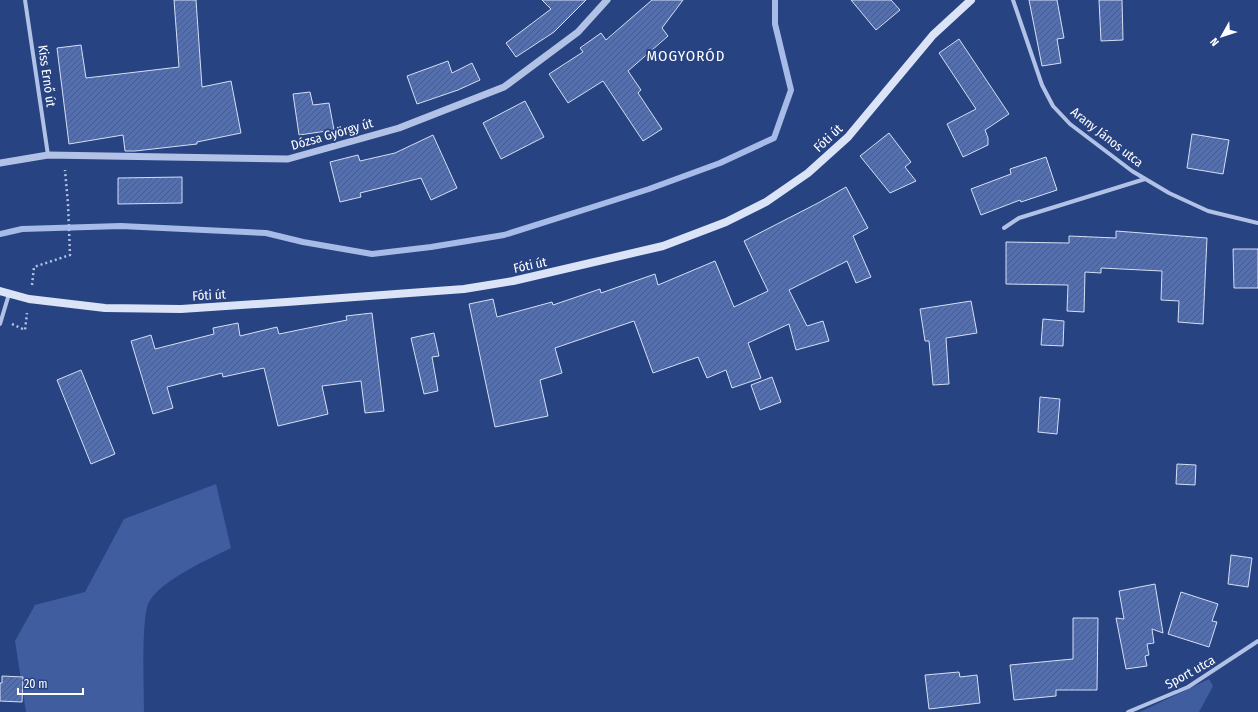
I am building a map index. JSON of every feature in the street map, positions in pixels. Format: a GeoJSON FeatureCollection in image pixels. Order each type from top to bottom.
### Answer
{"type":"FeatureCollection","features":[{"type":"Feature","properties":{"kind":"main road","name":"Fóti út"},"geometry":{"type":"LineString","coordinates":[[0,291],[29,299],[105,308],[181,308],[295,302],[464,289],[513,281],[663,246],[726,222],[766,202],[808,173],[848,137],[933,35],[971,0]]}},
{"type":"Feature","properties":{"kind":"street","name":"Kiss Ernő út"},"geometry":{"type":"LineString","coordinates":[[25,0],[48,155]]}},
{"type":"Feature","properties":{"kind":"street","name":"Dózsa György út"},"geometry":{"type":"LineString","coordinates":[[0,163],[48,155],[288,159],[399,128],[504,88],[578,32],[607,0]]}},
{"type":"Feature","properties":{"kind":"street","name":"Arany János utca"},"geometry":{"type":"LineString","coordinates":[[1013,0],[1042,85],[1053,106],[1070,124],[1132,171],[1169,193],[1208,211],[1258,223]]}},
{"type":"Feature","properties":{"kind":"street","name":"Arany János utca"},"geometry":{"type":"LineString","coordinates":[[1004,228],[1019,218],[1145,179]]}},
{"type":"Feature","properties":{"kind":"street"},"geometry":{"type":"LineString","coordinates":[[0,324],[9,294]]}},
{"type":"Feature","properties":{"kind":"street","name":"Sport utca"},"geometry":{"type":"LineString","coordinates":[[1128,712],[1188,687],[1258,641]]}},
{"type":"Feature","properties":{"kind":"path"},"geometry":{"type":"LineString","coordinates":[[63,156],[68,204],[70,255]]}},
{"type":"Feature","properties":{"kind":"shaded area"},"geometry":{"type":"Polygon","coordinates":[[[216,484],[231,548],[174,578],[155,594],[149,602],[146,610],[144,637],[144,712],[26,712],[15,641],[35,605],[85,592],[124,519],[216,484]]]}},
{"type":"Feature","properties":{"kind":"shaded area"},"geometry":{"type":"Polygon","coordinates":[[[1209,679],[1213,686],[1199,712],[1140,712],[1209,679]]]}},
{"type":"Feature","properties":{"kind":"building"},"geometry":{"type":"Polygon","coordinates":[[[174,0],[196,0],[202,87],[231,81],[241,133],[197,142],[197,144],[135,151],[125,151],[123,135],[69,144],[57,48],[81,45],[86,78],[179,67],[174,0]]]}},
{"type":"Feature","properties":{"kind":"building"},"geometry":{"type":"Polygon","coordinates":[[[542,0],[586,0],[554,32],[516,57],[506,43],[551,9],[542,0]]]}},
{"type":"Feature","properties":{"kind":"building"},"geometry":{"type":"Polygon","coordinates":[[[652,0],[683,0],[662,28],[668,36],[628,71],[641,90],[638,93],[662,129],[643,141],[603,81],[568,103],[549,74],[583,52],[580,48],[601,33],[606,40],[652,0]]]}},
{"type":"Feature","properties":{"kind":"building"},"geometry":{"type":"Polygon","coordinates":[[[851,0],[891,0],[900,10],[876,30],[851,0]]]}},
{"type":"Feature","properties":{"kind":"building"},"geometry":{"type":"Polygon","coordinates":[[[1029,0],[1057,0],[1064,38],[1057,39],[1061,63],[1042,66],[1029,0]]]}},
{"type":"Feature","properties":{"kind":"building"},"geometry":{"type":"Polygon","coordinates":[[[1099,0],[1122,0],[1123,40],[1101,41],[1099,0]]]}},
{"type":"Feature","properties":{"kind":"building"},"geometry":{"type":"Polygon","coordinates":[[[959,39],[1009,114],[985,130],[988,138],[988,145],[963,157],[947,124],[976,109],[939,53],[959,39]]]}},
{"type":"Feature","properties":{"kind":"building"},"geometry":{"type":"Polygon","coordinates":[[[448,61],[452,73],[472,63],[480,80],[458,90],[417,104],[407,76],[448,61]]]}},
{"type":"Feature","properties":{"kind":"building"},"geometry":{"type":"Polygon","coordinates":[[[310,92],[313,105],[329,103],[334,130],[299,135],[293,94],[310,92]]]}},
{"type":"Feature","properties":{"kind":"building"},"geometry":{"type":"Polygon","coordinates":[[[525,101],[544,137],[501,159],[483,123],[525,101]]]}},
{"type":"Feature","properties":{"kind":"building"},"geometry":{"type":"Polygon","coordinates":[[[889,133],[911,162],[905,167],[916,181],[890,193],[860,156],[889,133]]]}},
{"type":"Feature","properties":{"kind":"building"},"geometry":{"type":"Polygon","coordinates":[[[1192,134],[1229,140],[1223,174],[1187,168],[1192,134]]]}},
{"type":"Feature","properties":{"kind":"building"},"geometry":{"type":"Polygon","coordinates":[[[433,135],[457,188],[431,200],[421,178],[360,193],[361,197],[340,202],[330,162],[358,155],[360,161],[395,153],[433,135]]]}},
{"type":"Feature","properties":{"kind":"building"},"geometry":{"type":"Polygon","coordinates":[[[1046,157],[1057,190],[1021,202],[1020,200],[981,215],[971,189],[1011,174],[1010,169],[1046,157]]]}},
{"type":"Feature","properties":{"kind":"building"},"geometry":{"type":"Polygon","coordinates":[[[182,177],[182,203],[118,204],[118,178],[182,177]]]}},
{"type":"Feature","properties":{"kind":"building"},"geometry":{"type":"Polygon","coordinates":[[[846,187],[868,228],[853,236],[871,277],[856,283],[847,261],[789,290],[807,326],[823,321],[829,341],[796,350],[789,324],[748,343],[761,378],[732,388],[726,370],[707,378],[698,357],[653,373],[634,321],[555,348],[562,373],[540,380],[548,416],[495,427],[469,304],[493,299],[497,317],[552,302],[553,305],[600,289],[601,293],[655,274],[658,285],[715,261],[734,307],[768,291],[744,241],[846,187]]]}},
{"type":"Feature","properties":{"kind":"building"},"geometry":{"type":"Polygon","coordinates":[[[1116,231],[1207,238],[1203,324],[1178,322],[1179,301],[1161,300],[1162,271],[1101,268],[1101,273],[1085,272],[1084,312],[1067,311],[1068,285],[1006,284],[1006,242],[1069,243],[1069,236],[1116,238],[1116,231]]]}},
{"type":"Feature","properties":{"kind":"building"},"geometry":{"type":"Polygon","coordinates":[[[1233,249],[1258,249],[1258,288],[1234,288],[1233,249]]]}},
{"type":"Feature","properties":{"kind":"building"},"geometry":{"type":"Polygon","coordinates":[[[971,301],[977,333],[946,338],[949,384],[933,385],[929,341],[925,341],[920,309],[971,301]]]}},
{"type":"Feature","properties":{"kind":"building"},"geometry":{"type":"Polygon","coordinates":[[[372,313],[384,411],[365,413],[361,381],[322,386],[328,414],[278,426],[264,368],[223,377],[222,373],[167,387],[173,408],[153,414],[131,341],[151,335],[155,349],[214,334],[213,328],[238,323],[240,336],[277,327],[279,334],[347,320],[346,316],[372,313]]]}},
{"type":"Feature","properties":{"kind":"building"},"geometry":{"type":"Polygon","coordinates":[[[1043,319],[1064,321],[1063,346],[1041,345],[1043,319]]]}},
{"type":"Feature","properties":{"kind":"building"},"geometry":{"type":"Polygon","coordinates":[[[434,333],[439,356],[432,357],[438,391],[424,394],[411,338],[434,333]]]}},
{"type":"Feature","properties":{"kind":"building"},"geometry":{"type":"Polygon","coordinates":[[[81,370],[115,454],[91,464],[57,380],[81,370]]]}},
{"type":"Feature","properties":{"kind":"building"},"geometry":{"type":"Polygon","coordinates":[[[772,377],[781,402],[760,410],[751,385],[772,377]]]}},
{"type":"Feature","properties":{"kind":"building"},"geometry":{"type":"Polygon","coordinates":[[[1040,397],[1060,399],[1057,434],[1038,432],[1040,397]]]}},
{"type":"Feature","properties":{"kind":"building"},"geometry":{"type":"Polygon","coordinates":[[[1177,464],[1196,465],[1195,485],[1176,484],[1177,464]]]}},
{"type":"Feature","properties":{"kind":"building"},"geometry":{"type":"Polygon","coordinates":[[[1231,555],[1252,558],[1248,587],[1228,584],[1231,555]]]}},
{"type":"Feature","properties":{"kind":"building"},"geometry":{"type":"Polygon","coordinates":[[[1155,584],[1163,633],[1152,629],[1154,643],[1147,644],[1149,655],[1145,656],[1147,666],[1126,669],[1116,618],[1124,619],[1119,591],[1155,584]]]}},
{"type":"Feature","properties":{"kind":"building"},"geometry":{"type":"Polygon","coordinates":[[[1181,592],[1218,604],[1212,621],[1217,622],[1209,647],[1168,634],[1181,592]]]}},
{"type":"Feature","properties":{"kind":"building"},"geometry":{"type":"Polygon","coordinates":[[[1073,618],[1098,618],[1097,690],[1056,690],[1056,696],[1014,700],[1010,665],[1073,659],[1073,618]]]}},
{"type":"Feature","properties":{"kind":"building"},"geometry":{"type":"Polygon","coordinates":[[[959,672],[960,677],[977,675],[980,703],[929,709],[925,675],[959,672]]]}},
{"type":"Feature","properties":{"kind":"building"},"geometry":{"type":"Polygon","coordinates":[[[2,676],[23,677],[22,702],[0,701],[0,683],[2,683],[2,676]]]}},
{"type":"Feature","properties":{"kind":"waterway"},"geometry":{"type":"LineString","coordinates":[[0,234],[22,229],[121,226],[266,233],[303,242],[372,254],[431,247],[504,235],[649,189],[720,163],[774,138],[791,90],[775,24],[775,0]]}},
{"type":"Feature","properties":{"kind":"district","name":"MOGYORÓD"},"geometry":{"type":"Point","coordinates":[686,56]}}]}
